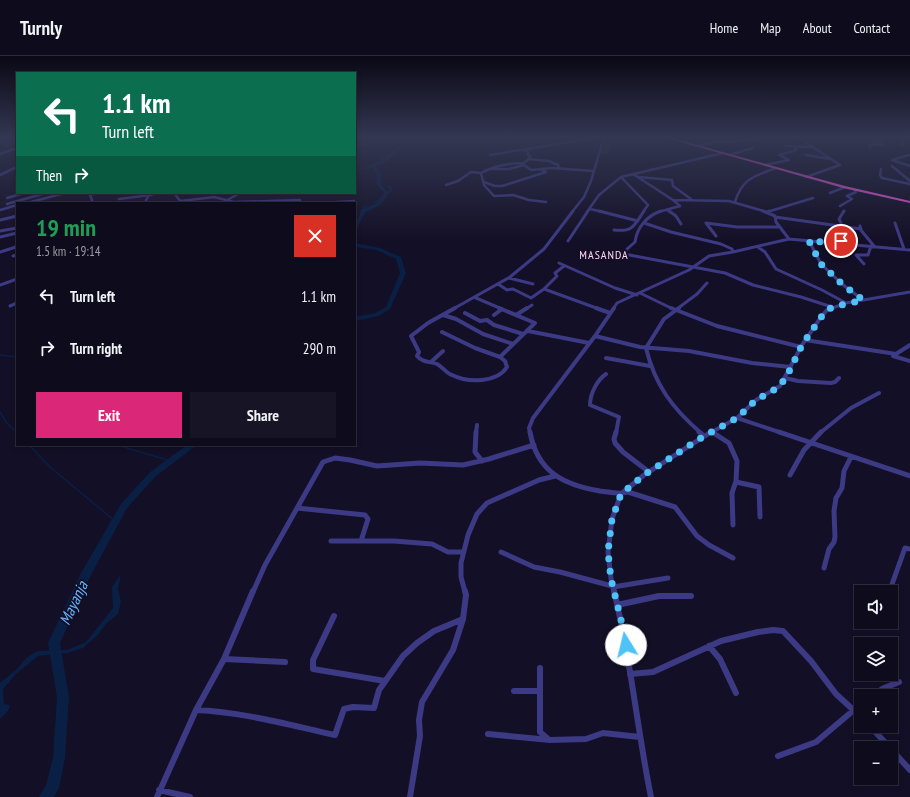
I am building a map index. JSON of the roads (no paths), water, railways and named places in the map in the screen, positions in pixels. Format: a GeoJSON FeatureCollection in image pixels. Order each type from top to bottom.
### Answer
{"type":"FeatureCollection","features":[{"type":"Feature","properties":{"kind":"highway"},"geometry":{"type":"LineString","coordinates":[[788,172],[844,188],[910,202]]}},
{"type":"Feature","properties":{"kind":"street"},"geometry":{"type":"LineString","coordinates":[[446,185],[458,181],[471,172],[481,173],[485,172]]}},
{"type":"Feature","properties":{"kind":"street"},"geometry":{"type":"LineString","coordinates":[[484,182],[497,186],[508,185],[545,172]]}},
{"type":"Feature","properties":{"kind":"street"},"geometry":{"type":"LineString","coordinates":[[443,351],[431,362],[425,363],[421,361],[418,356],[419,352],[411,336],[428,323],[467,301],[476,298],[509,278],[528,264],[544,249],[575,211],[584,196],[594,172]]}},
{"type":"Feature","properties":{"kind":"street"},"geometry":{"type":"LineString","coordinates":[[568,241],[599,195],[621,177],[643,172]]}},
{"type":"Feature","properties":{"kind":"street"},"geometry":{"type":"LineString","coordinates":[[735,202],[744,182],[768,172]]}},
{"type":"Feature","properties":{"kind":"street"},"geometry":{"type":"LineString","coordinates":[[806,177],[823,172]]}},
{"type":"Feature","properties":{"kind":"street"},"geometry":{"type":"LineString","coordinates":[[881,172],[880,175],[882,178],[910,182]]}},
{"type":"Feature","properties":{"kind":"street"},"geometry":{"type":"LineString","coordinates":[[898,172],[910,182]]}},
{"type":"Feature","properties":{"kind":"street"},"geometry":{"type":"LineString","coordinates":[[481,173],[484,185],[494,196],[513,195],[529,200],[546,202]]}},
{"type":"Feature","properties":{"kind":"street"},"geometry":{"type":"LineString","coordinates":[[633,174],[680,206],[648,218],[636,233],[635,242],[626,250],[624,254],[725,273],[753,285],[801,297],[832,307]]}},
{"type":"Feature","properties":{"kind":"street"},"geometry":{"type":"LineString","coordinates":[[614,230],[630,230],[647,210],[648,204],[638,196],[628,183],[621,177]]}},
{"type":"Feature","properties":{"kind":"street"},"geometry":{"type":"LineString","coordinates":[[638,177],[672,180],[673,186],[693,200]]}},
{"type":"Feature","properties":{"kind":"street"},"geometry":{"type":"LineString","coordinates":[[830,193],[844,188]]}},
{"type":"Feature","properties":{"kind":"street"},"geometry":{"type":"LineString","coordinates":[[840,206],[852,199],[846,196],[856,192],[855,190]]}},
{"type":"Feature","properties":{"kind":"street"},"geometry":{"type":"LineString","coordinates":[[7,198],[21,194]]}},
{"type":"Feature","properties":{"kind":"street"},"geometry":{"type":"LineString","coordinates":[[7,204],[42,194]]}},
{"type":"Feature","properties":{"kind":"street"},"geometry":{"type":"LineString","coordinates":[[31,202],[61,194]]}},
{"type":"Feature","properties":{"kind":"street"},"geometry":{"type":"LineString","coordinates":[[92,202],[90,195],[94,194]]}},
{"type":"Feature","properties":{"kind":"street"},"geometry":{"type":"LineString","coordinates":[[119,199],[153,194]]}},
{"type":"Feature","properties":{"kind":"street"},"geometry":{"type":"LineString","coordinates":[[175,194],[181,202],[201,197],[230,199],[234,202],[300,200],[299,202]]}},
{"type":"Feature","properties":{"kind":"street"},"geometry":{"type":"LineString","coordinates":[[230,199],[238,194]]}},
{"type":"Feature","properties":{"kind":"street"},"geometry":{"type":"LineString","coordinates":[[146,202],[150,195]]}},
{"type":"Feature","properties":{"kind":"street"},"geometry":{"type":"LineString","coordinates":[[768,212],[813,198]]}},
{"type":"Feature","properties":{"kind":"street"},"geometry":{"type":"LineString","coordinates":[[673,200],[735,202],[768,212],[775,217],[840,227],[860,228],[873,246]]}},
{"type":"Feature","properties":{"kind":"street"},"geometry":{"type":"LineString","coordinates":[[337,201],[354,201]]}},
{"type":"Feature","properties":{"kind":"street"},"geometry":{"type":"LineString","coordinates":[[0,210],[16,206]]}},
{"type":"Feature","properties":{"kind":"street"},"geometry":{"type":"LineString","coordinates":[[590,209],[638,221]]}},
{"type":"Feature","properties":{"kind":"street"},"geometry":{"type":"LineString","coordinates":[[667,210],[676,216],[681,224]]}},
{"type":"Feature","properties":{"kind":"street"},"geometry":{"type":"LineString","coordinates":[[840,227],[841,223],[839,218],[844,211]]}},
{"type":"Feature","properties":{"kind":"street"},"geometry":{"type":"LineString","coordinates":[[0,220],[16,216]]}},
{"type":"Feature","properties":{"kind":"street"},"geometry":{"type":"LineString","coordinates":[[775,217],[776,222],[789,239]]}},
{"type":"Feature","properties":{"kind":"street"},"geometry":{"type":"LineString","coordinates":[[644,223],[671,232],[724,245],[732,249],[733,252]]}},
{"type":"Feature","properties":{"kind":"street"},"geometry":{"type":"LineString","coordinates":[[716,236],[706,223],[737,227],[780,227]]}},
{"type":"Feature","properties":{"kind":"street"},"geometry":{"type":"LineString","coordinates":[[895,223],[897,234],[902,240],[904,249]]}},
{"type":"Feature","properties":{"kind":"street"},"geometry":{"type":"LineString","coordinates":[[0,231],[16,228]]}},
{"type":"Feature","properties":{"kind":"street"},"geometry":{"type":"LineString","coordinates":[[0,237],[16,233]]}},
{"type":"Feature","properties":{"kind":"street"},"geometry":{"type":"LineString","coordinates":[[836,236],[841,240],[840,243]]}},
{"type":"Feature","properties":{"kind":"street"},"geometry":{"type":"LineString","coordinates":[[733,558],[709,545],[697,536],[676,507],[628,492],[621,494],[581,488],[567,483],[552,474],[542,463],[529,431],[533,418],[595,336],[617,303],[639,294],[694,266],[709,256],[758,247],[789,239],[910,250]]}},
{"type":"Feature","properties":{"kind":"street"},"geometry":{"type":"LineString","coordinates":[[809,241],[821,264],[842,284],[863,300]]}},
{"type":"Feature","properties":{"kind":"street"},"geometry":{"type":"LineString","coordinates":[[0,252],[16,246]]}},
{"type":"Feature","properties":{"kind":"street"},"geometry":{"type":"LineString","coordinates":[[864,264],[856,255],[868,255],[873,246]]}},
{"type":"Feature","properties":{"kind":"street"},"geometry":{"type":"LineString","coordinates":[[758,247],[765,252],[776,269],[822,290],[846,303]]}},
{"type":"Feature","properties":{"kind":"street"},"geometry":{"type":"LineString","coordinates":[[559,263],[615,288],[639,294],[717,326],[801,347]]}},
{"type":"Feature","properties":{"kind":"street"},"geometry":{"type":"LineString","coordinates":[[498,284],[507,290],[514,290],[529,298],[544,289],[557,276],[555,273],[564,266]]}},
{"type":"Feature","properties":{"kind":"street"},"geometry":{"type":"LineString","coordinates":[[509,278],[533,284]]}},
{"type":"Feature","properties":{"kind":"street"},"geometry":{"type":"LineString","coordinates":[[0,285],[16,280]]}},
{"type":"Feature","properties":{"kind":"street"},"geometry":{"type":"LineString","coordinates":[[704,436],[675,409],[663,391],[650,366],[646,348],[662,321],[697,294],[707,284]]}},
{"type":"Feature","properties":{"kind":"street"},"geometry":{"type":"LineString","coordinates":[[544,289],[610,314]]}},
{"type":"Feature","properties":{"kind":"street"},"geometry":{"type":"LineString","coordinates":[[652,797],[640,737],[624,631],[612,586],[608,548],[612,519],[621,494],[649,472],[704,436],[737,418],[756,400],[777,388],[786,378],[805,340],[824,313],[832,307],[846,303],[910,292]]}},
{"type":"Feature","properties":{"kind":"street"},"geometry":{"type":"LineString","coordinates":[[476,298],[535,322],[528,331],[523,334],[500,357]]}},
{"type":"Feature","properties":{"kind":"street"},"geometry":{"type":"LineString","coordinates":[[10,306],[16,304]]}},
{"type":"Feature","properties":{"kind":"street"},"geometry":{"type":"LineString","coordinates":[[516,315],[532,305]]}},
{"type":"Feature","properties":{"kind":"street"},"geometry":{"type":"LineString","coordinates":[[494,315],[502,309]]}},
{"type":"Feature","properties":{"kind":"street"},"geometry":{"type":"LineString","coordinates":[[465,313],[480,321],[487,320],[494,325],[523,334]]}},
{"type":"Feature","properties":{"kind":"street"},"geometry":{"type":"LineString","coordinates":[[443,315],[456,319],[484,334],[513,344]]}},
{"type":"Feature","properties":{"kind":"street"},"geometry":{"type":"LineString","coordinates":[[528,331],[589,343]]}},
{"type":"Feature","properties":{"kind":"street"},"geometry":{"type":"LineString","coordinates":[[431,362],[455,377],[480,380],[500,375],[507,369],[506,364],[500,357],[475,348],[442,332]]}},
{"type":"Feature","properties":{"kind":"street"},"geometry":{"type":"LineString","coordinates":[[595,336],[646,348],[689,350],[752,363],[791,367]]}},
{"type":"Feature","properties":{"kind":"street"},"geometry":{"type":"LineString","coordinates":[[805,340],[896,354],[910,345]]}},
{"type":"Feature","properties":{"kind":"street"},"geometry":{"type":"LineString","coordinates":[[878,352],[910,361]]}},
{"type":"Feature","properties":{"kind":"street"},"geometry":{"type":"LineString","coordinates":[[606,358],[650,366]]}},
{"type":"Feature","properties":{"kind":"street"},"geometry":{"type":"LineString","coordinates":[[606,374],[603,375],[589,400],[590,405],[618,417],[619,421],[614,440],[615,444],[622,452],[649,472]]}},
{"type":"Feature","properties":{"kind":"street"},"geometry":{"type":"LineString","coordinates":[[786,378],[802,382],[831,383],[835,382],[839,378]]}},
{"type":"Feature","properties":{"kind":"street"},"geometry":{"type":"LineString","coordinates":[[790,475],[809,444],[840,416],[866,399],[879,393]]}},
{"type":"Feature","properties":{"kind":"street"},"geometry":{"type":"LineString","coordinates":[[737,418],[809,444],[910,476]]}},
{"type":"Feature","properties":{"kind":"street"},"geometry":{"type":"LineString","coordinates":[[477,425],[475,452],[482,461]]}},
{"type":"Feature","properties":{"kind":"street"},"geometry":{"type":"LineString","coordinates":[[711,432],[729,443],[737,461],[736,482],[732,493],[733,524]]}},
{"type":"Feature","properties":{"kind":"street"},"geometry":{"type":"LineString","coordinates":[[190,797],[158,793],[196,710],[224,659],[265,565],[321,466],[326,460],[344,459],[377,466],[427,462],[458,466],[482,461],[534,445]]}},
{"type":"Feature","properties":{"kind":"street"},"geometry":{"type":"LineString","coordinates":[[824,568],[829,549],[835,537],[834,511],[836,498],[842,488],[844,471],[851,457]]}},
{"type":"Feature","properties":{"kind":"street"},"geometry":{"type":"LineString","coordinates":[[410,797],[420,736],[419,720],[422,702],[453,650],[464,619],[465,590],[461,577],[461,569],[463,552],[470,528],[483,506],[535,481],[557,476]]}},
{"type":"Feature","properties":{"kind":"street"},"geometry":{"type":"LineString","coordinates":[[736,482],[759,487],[760,518]]}},
{"type":"Feature","properties":{"kind":"street"},"geometry":{"type":"LineString","coordinates":[[297,508],[365,515],[368,519],[361,541]]}},
{"type":"Feature","properties":{"kind":"street"},"geometry":{"type":"LineString","coordinates":[[331,541],[432,544],[448,552],[463,552]]}},
{"type":"Feature","properties":{"kind":"street"},"geometry":{"type":"LineString","coordinates":[[892,585],[905,548],[910,549]]}},
{"type":"Feature","properties":{"kind":"street"},"geometry":{"type":"LineString","coordinates":[[501,552],[534,567],[560,572],[612,586],[668,578]]}},
{"type":"Feature","properties":{"kind":"street"},"geometry":{"type":"LineString","coordinates":[[618,605],[659,596],[691,596]]}},
{"type":"Feature","properties":{"kind":"street"},"geometry":{"type":"LineString","coordinates":[[334,616],[313,660],[313,669],[385,680]]}},
{"type":"Feature","properties":{"kind":"street"},"geometry":{"type":"LineString","coordinates":[[196,710],[240,714],[335,735],[344,709],[353,707],[374,708],[376,698],[385,680],[403,656],[417,643],[434,631],[464,619]]}},
{"type":"Feature","properties":{"kind":"street"},"geometry":{"type":"LineString","coordinates":[[630,674],[660,670],[709,646],[758,632],[773,630],[783,632],[802,650],[836,694],[853,710],[816,742],[778,756]]}},
{"type":"Feature","properties":{"kind":"street"},"geometry":{"type":"LineString","coordinates":[[709,646],[720,660],[736,692]]}},
{"type":"Feature","properties":{"kind":"street"},"geometry":{"type":"LineString","coordinates":[[224,659],[285,662]]}},
{"type":"Feature","properties":{"kind":"street"},"geometry":{"type":"LineString","coordinates":[[540,668],[540,732],[550,740]]}},
{"type":"Feature","properties":{"kind":"street"},"geometry":{"type":"LineString","coordinates":[[882,689],[899,682]]}},
{"type":"Feature","properties":{"kind":"street"},"geometry":{"type":"LineString","coordinates":[[514,691],[540,691]]}},
{"type":"Feature","properties":{"kind":"street"},"geometry":{"type":"LineString","coordinates":[[488,734],[550,740],[586,739],[603,733],[640,737]]}},
{"type":"Feature","properties":{"kind":"street"},"geometry":{"type":"LineString","coordinates":[[876,733],[883,741]]}},
{"type":"Feature","properties":{"kind":"street"},"geometry":{"type":"LineString","coordinates":[[898,757],[910,770]]}},
{"type":"Feature","properties":{"kind":"water"},"geometry":{"type":"Polygon","coordinates":[[[376,172],[380,172],[382,175],[379,178],[381,179],[378,183],[392,187],[391,192],[378,202],[371,203],[378,200],[390,190],[387,186],[375,183],[376,179],[380,176],[376,172]]]}},
{"type":"Feature","properties":{"kind":"water"},"geometry":{"type":"Polygon","coordinates":[[[369,204],[365,207],[360,219],[357,222],[362,221],[358,223],[356,228],[356,221],[359,218],[364,206],[369,204]]]}},
{"type":"Feature","properties":{"kind":"water"},"geometry":{"type":"Polygon","coordinates":[[[121,574],[118,589],[121,601],[118,614],[83,648],[67,653],[38,656],[16,674],[3,689],[4,704],[10,705],[8,711],[0,719],[0,683],[17,669],[26,658],[37,651],[67,650],[86,642],[113,608],[112,587],[121,574]]]}},
{"type":"Feature","properties":{"kind":"waterway","name":"Mayanja"},"geometry":{"type":"LineString","coordinates":[[356,223],[361,217],[363,211],[378,205],[385,196],[386,192],[379,185],[379,175],[377,172]]}},
{"type":"Feature","properties":{"kind":"waterway","name":"Mayanja"},"geometry":{"type":"LineString","coordinates":[[356,245],[378,249],[399,258],[403,273],[389,306],[385,311],[356,319]]}},
{"type":"Feature","properties":{"kind":"waterway"},"geometry":{"type":"LineString","coordinates":[[0,355],[16,357]]}},
{"type":"Feature","properties":{"kind":"waterway"},"geometry":{"type":"LineString","coordinates":[[0,412],[6,422],[16,432]]}},
{"type":"Feature","properties":{"kind":"waterway"},"geometry":{"type":"LineString","coordinates":[[30,446],[50,467],[115,521]]}},
{"type":"Feature","properties":{"kind":"waterway"},"geometry":{"type":"LineString","coordinates":[[120,446],[171,461]]}},
{"type":"Feature","properties":{"kind":"waterway","name":"Mayanja"},"geometry":{"type":"LineString","coordinates":[[46,797],[52,788],[59,758],[63,697],[54,643],[85,576],[124,506],[153,474],[192,446]]}},
{"type":"Feature","properties":{"kind":"district","name":"MASANDA"},"geometry":{"type":"Point","coordinates":[604,254]}}]}
